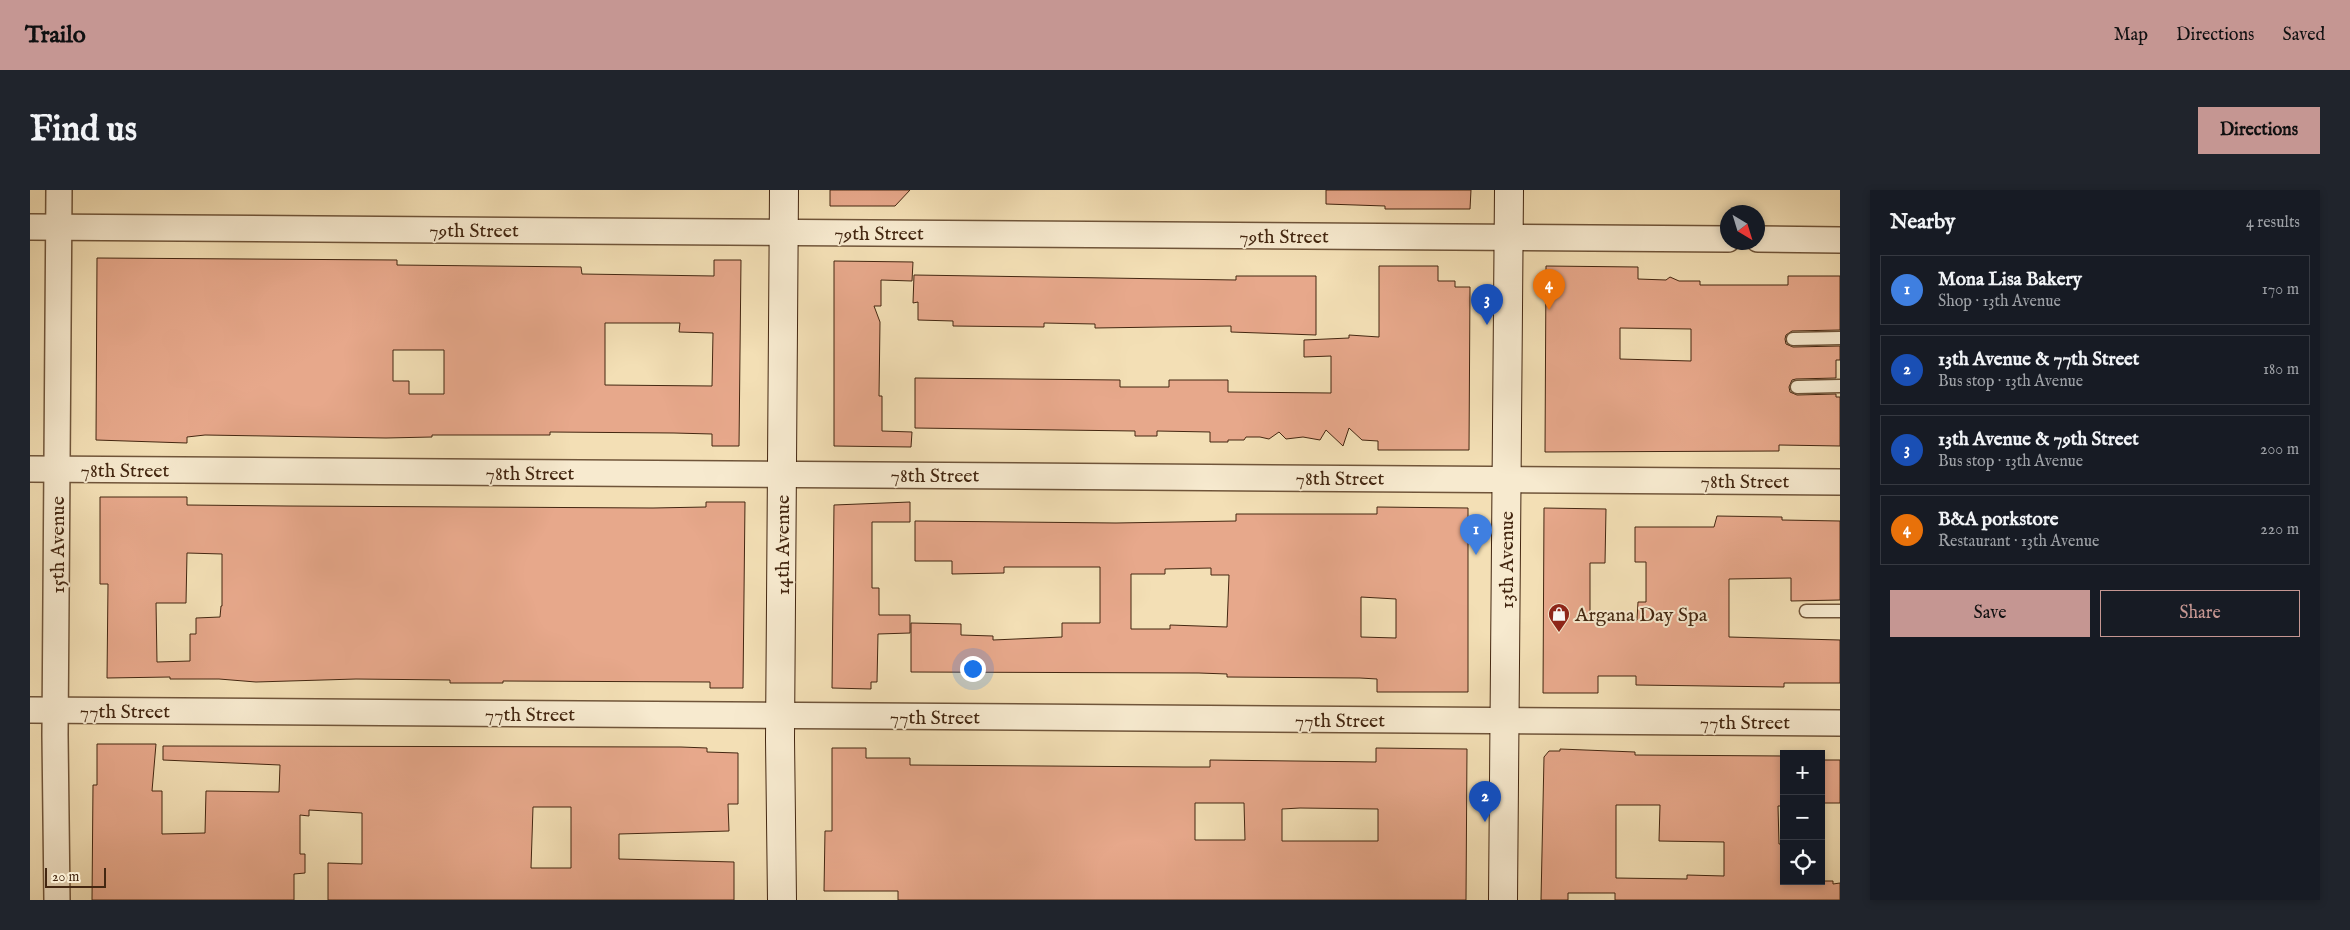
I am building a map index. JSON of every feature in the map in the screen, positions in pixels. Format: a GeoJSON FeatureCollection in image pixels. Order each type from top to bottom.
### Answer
{"type":"FeatureCollection","features":[{"type":"Feature","properties":{"kind":"main road","name":"14th Avenue"},"geometry":{"type":"LineString","coordinates":[[782,900],[780,716],[784,190]]}},
{"type":"Feature","properties":{"kind":"main road","name":"13th Avenue"},"geometry":{"type":"LineString","coordinates":[[1503,900],[1509,190]]}},
{"type":"Feature","properties":{"kind":"street","name":"15th Avenue"},"geometry":{"type":"LineString","coordinates":[[57,900],[56,710],[59,190]]}},
{"type":"Feature","properties":{"kind":"street","name":"79th Street"},"geometry":{"type":"LineString","coordinates":[[30,227],[1720,239]]}},
{"type":"Feature","properties":{"kind":"street"},"geometry":{"type":"LineString","coordinates":[[1765,239],[1840,240]]}},
{"type":"Feature","properties":{"kind":"street","name":"78th Street"},"geometry":{"type":"LineString","coordinates":[[30,469],[1840,482]]}},
{"type":"Feature","properties":{"kind":"street","name":"77th Street"},"geometry":{"type":"LineString","coordinates":[[30,710],[1840,723]]}},
{"type":"Feature","properties":{"kind":"lane"},"geometry":{"type":"LineString","coordinates":[[1793,339],[1840,338]]}},
{"type":"Feature","properties":{"kind":"lane"},"geometry":{"type":"LineString","coordinates":[[1797,387],[1840,386]]}},
{"type":"Feature","properties":{"kind":"lane"},"geometry":{"type":"LineString","coordinates":[[1806,611],[1840,611]]}},
{"type":"Feature","properties":{"kind":"building"},"geometry":{"type":"Polygon","coordinates":[[[830,190],[910,190],[895,206],[830,206],[830,190]]]}},
{"type":"Feature","properties":{"kind":"building"},"geometry":{"type":"Polygon","coordinates":[[[1326,190],[1471,190],[1470,209],[1385,209],[1385,206],[1326,204],[1326,190]]]}},
{"type":"Feature","properties":{"kind":"building"},"geometry":{"type":"Polygon","coordinates":[[[97,258],[397,260],[397,265],[581,267],[582,274],[714,276],[714,260],[741,260],[739,446],[712,446],[712,434],[674,433],[550,432],[550,435],[432,435],[432,437],[386,438],[205,435],[187,437],[187,443],[96,440],[97,258]],[[605,323],[605,385],[712,386],[713,333],[679,332],[680,323],[605,323]],[[393,350],[393,381],[409,381],[409,394],[444,394],[444,350],[393,350]]]}},
{"type":"Feature","properties":{"kind":"building"},"geometry":{"type":"Polygon","coordinates":[[[834,261],[913,262],[912,281],[881,280],[881,306],[874,306],[880,322],[879,396],[882,396],[882,431],[912,432],[911,447],[834,446],[834,261]]]}},
{"type":"Feature","properties":{"kind":"building"},"geometry":{"type":"Polygon","coordinates":[[[1379,266],[1438,266],[1438,281],[1455,281],[1455,287],[1470,287],[1469,450],[1378,450],[1378,441],[1362,440],[1349,428],[1343,446],[1326,430],[1320,440],[1303,437],[1286,439],[1279,432],[1269,439],[1246,437],[1244,440],[1210,442],[1210,432],[1157,431],[1157,436],[1135,436],[1135,431],[915,428],[915,378],[1120,380],[1120,387],[1169,387],[1169,380],[1228,380],[1228,392],[1331,393],[1331,356],[1304,357],[1304,340],[1349,338],[1349,335],[1379,337],[1379,266]]]}},
{"type":"Feature","properties":{"kind":"building"},"geometry":{"type":"Polygon","coordinates":[[[1546,266],[1638,267],[1638,279],[1666,280],[1670,277],[1679,281],[1700,281],[1700,285],[1788,285],[1788,276],[1840,276],[1840,330],[1792,331],[1786,335],[1785,339],[1786,344],[1793,347],[1840,346],[1840,360],[1836,360],[1836,378],[1796,379],[1792,380],[1789,387],[1790,392],[1797,395],[1836,394],[1836,397],[1840,397],[1840,446],[1779,445],[1779,451],[1545,452],[1546,266]],[[1620,328],[1620,359],[1691,361],[1691,329],[1620,328]]]}},
{"type":"Feature","properties":{"kind":"building"},"geometry":{"type":"Polygon","coordinates":[[[914,275],[1236,280],[1236,276],[1316,276],[1316,335],[1231,332],[1231,326],[1095,328],[1095,324],[1044,323],[1044,327],[953,326],[953,321],[918,320],[918,302],[913,303],[914,275]]]}},
{"type":"Feature","properties":{"kind":"building"},"geometry":{"type":"Polygon","coordinates":[[[100,497],[187,497],[187,505],[288,506],[653,508],[706,507],[706,502],[745,502],[743,688],[710,688],[710,682],[503,681],[503,683],[450,683],[450,680],[356,679],[256,682],[219,679],[170,679],[170,677],[107,678],[108,584],[100,584],[100,497]],[[187,553],[186,603],[156,603],[157,662],[190,661],[190,634],[196,634],[196,618],[220,617],[222,606],[222,554],[187,553]]]}},
{"type":"Feature","properties":{"kind":"building"},"geometry":{"type":"Polygon","coordinates":[[[910,502],[910,522],[872,522],[872,588],[879,588],[879,615],[910,615],[910,633],[878,634],[877,682],[871,682],[871,689],[832,688],[834,505],[910,502]]]}},
{"type":"Feature","properties":{"kind":"building"},"geometry":{"type":"Polygon","coordinates":[[[1377,507],[1468,508],[1468,692],[1377,692],[1377,679],[1360,678],[1227,677],[1227,674],[1199,673],[911,672],[911,623],[961,624],[961,635],[993,636],[993,640],[1062,637],[1062,623],[1100,623],[1100,567],[1004,567],[1004,573],[952,574],[952,561],[915,561],[915,521],[1116,523],[1236,521],[1236,514],[1377,514],[1377,507]],[[1211,568],[1165,569],[1165,574],[1131,574],[1131,629],[1170,629],[1170,625],[1227,627],[1229,575],[1211,575],[1211,568]],[[1361,597],[1361,637],[1396,638],[1396,599],[1361,597]]]}},
{"type":"Feature","properties":{"kind":"building"},"geometry":{"type":"Polygon","coordinates":[[[1544,508],[1606,509],[1605,563],[1590,563],[1590,619],[1637,620],[1638,602],[1646,602],[1646,562],[1635,562],[1635,527],[1714,527],[1717,516],[1782,517],[1782,520],[1840,521],[1840,600],[1791,601],[1791,578],[1729,579],[1729,637],[1840,640],[1840,683],[1784,683],[1784,687],[1636,685],[1636,676],[1598,676],[1598,693],[1543,693],[1544,508]]]}},
{"type":"Feature","properties":{"kind":"building"},"geometry":{"type":"Polygon","coordinates":[[[97,744],[156,744],[152,791],[162,791],[162,834],[205,833],[206,791],[279,792],[280,765],[163,760],[163,746],[681,747],[707,748],[707,752],[738,753],[738,804],[728,804],[729,831],[619,834],[619,859],[734,862],[734,900],[328,900],[328,863],[362,864],[362,813],[309,810],[309,816],[300,815],[300,854],[305,854],[305,873],[294,874],[294,900],[92,900],[93,785],[97,785],[97,744]],[[533,807],[531,868],[571,868],[571,807],[533,807]]]}},
{"type":"Feature","properties":{"kind":"building"},"geometry":{"type":"Polygon","coordinates":[[[832,748],[866,748],[866,758],[910,758],[910,765],[1183,767],[1210,767],[1210,760],[1376,762],[1376,748],[1467,749],[1466,900],[898,900],[898,891],[824,891],[825,831],[832,831],[832,748]],[[1195,803],[1195,840],[1245,840],[1244,803],[1195,803]],[[1282,809],[1282,841],[1378,841],[1378,809],[1282,809]]]}},
{"type":"Feature","properties":{"kind":"building"},"geometry":{"type":"Polygon","coordinates":[[[1560,749],[1635,752],[1635,755],[1780,756],[1780,806],[1778,806],[1780,885],[1825,885],[1825,881],[1833,881],[1833,884],[1840,883],[1840,900],[1615,900],[1615,893],[1568,893],[1568,900],[1541,900],[1544,757],[1549,751],[1560,751],[1560,749]],[[1616,805],[1616,878],[1687,879],[1687,875],[1724,876],[1724,842],[1659,841],[1660,805],[1616,805]]]}},
{"type":"Feature","properties":{"kind":"building"},"geometry":{"type":"Polygon","coordinates":[[[1825,760],[1840,760],[1840,803],[1825,803],[1825,760]]]}},
{"type":"Feature","properties":{"kind":"place","name":"B&A porkstore"},"geometry":{"type":"Point","coordinates":[1549,310]}},
{"type":"Feature","properties":{"kind":"place","name":"13th Avenue & 79th Street"},"geometry":{"type":"Point","coordinates":[1487,325]}},
{"type":"Feature","properties":{"kind":"place","name":"Mona Lisa Bakery"},"geometry":{"type":"Point","coordinates":[1476,555]}},
{"type":"Feature","properties":{"kind":"place","name":"Argana Day Spa"},"geometry":{"type":"Point","coordinates":[1559,633]}},
{"type":"Feature","properties":{"kind":"place","name":"13th Avenue & 77th Street"},"geometry":{"type":"Point","coordinates":[1485,822]}}]}
